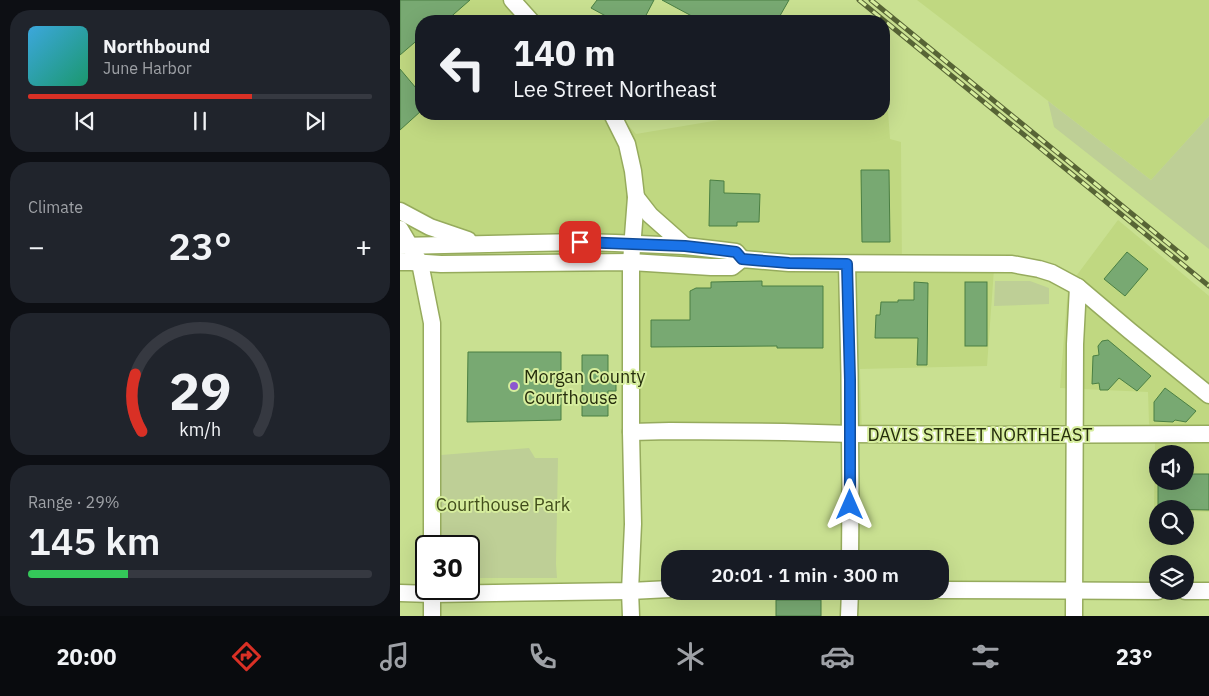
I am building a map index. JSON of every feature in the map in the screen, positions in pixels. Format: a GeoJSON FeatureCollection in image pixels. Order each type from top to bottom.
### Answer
{"type":"FeatureCollection","features":[{"type":"Feature","properties":{"kind":"street"},"geometry":{"type":"LineString","coordinates":[[512,0],[526,15]]}},
{"type":"Feature","properties":{"kind":"street"},"geometry":{"type":"LineString","coordinates":[[615,120],[627,144],[636,196],[631,262],[633,524],[630,591],[631,616]]}},
{"type":"Feature","properties":{"kind":"street"},"geometry":{"type":"LineString","coordinates":[[636,196],[650,216],[685,246]]}},
{"type":"Feature","properties":{"kind":"street"},"geometry":{"type":"LineString","coordinates":[[400,211],[430,227],[479,244]]}},
{"type":"Feature","properties":{"kind":"street"},"geometry":{"type":"LineString","coordinates":[[400,229],[405,246],[420,262],[432,323],[432,535]]}},
{"type":"Feature","properties":{"kind":"street"},"geometry":{"type":"LineString","coordinates":[[405,246],[580,242],[685,246],[736,252],[742,259]]}},
{"type":"Feature","properties":{"kind":"street"},"geometry":{"type":"LineString","coordinates":[[400,262],[440,264],[631,262],[732,267],[742,259],[789,263],[1012,264],[1039,268],[1078,287],[1209,395]]}},
{"type":"Feature","properties":{"kind":"street"},"geometry":{"type":"LineString","coordinates":[[847,264],[851,434],[850,550]]}},
{"type":"Feature","properties":{"kind":"street"},"geometry":{"type":"LineString","coordinates":[[1074,616],[1075,344],[1078,287]]}},
{"type":"Feature","properties":{"kind":"street","name":"DAVIS STREET NORTHEAST"},"geometry":{"type":"LineString","coordinates":[[631,432],[1209,434]]}},
{"type":"Feature","properties":{"kind":"street"},"geometry":{"type":"LineString","coordinates":[[480,591],[661,589]]}},
{"type":"Feature","properties":{"kind":"street"},"geometry":{"type":"LineString","coordinates":[[949,590],[1149,590]]}},
{"type":"Feature","properties":{"kind":"street"},"geometry":{"type":"LineString","coordinates":[[1194,591],[1209,591]]}},
{"type":"Feature","properties":{"kind":"street"},"geometry":{"type":"LineString","coordinates":[[400,593],[415,592]]}},
{"type":"Feature","properties":{"kind":"street"},"geometry":{"type":"LineString","coordinates":[[432,600],[432,616]]}},
{"type":"Feature","properties":{"kind":"street"},"geometry":{"type":"LineString","coordinates":[[849,616],[850,600]]}},
{"type":"Feature","properties":{"kind":"shaded area"},"geometry":{"type":"Polygon","coordinates":[[[400,0],[519,0],[532,15],[415,15],[415,120],[623,120],[636,134],[719,120],[889,120],[890,139],[901,142],[902,269],[994,269],[987,366],[860,369],[862,438],[640,438],[637,238],[434,236],[400,244],[400,0]]]}},
{"type":"Feature","properties":{"kind":"shaded area"},"geometry":{"type":"Polygon","coordinates":[[[917,0],[1209,0],[1209,116],[1151,180],[917,0]]]}},
{"type":"Feature","properties":{"kind":"shaded area"},"geometry":{"type":"Polygon","coordinates":[[[1118,220],[1209,296],[1209,512],[1194,511],[1194,500],[1154,500],[1154,490],[1194,490],[1194,445],[1155,445],[1149,423],[1148,392],[1060,388],[1068,287],[1118,220]]]}},
{"type":"Feature","properties":{"kind":"green space"},"geometry":{"type":"Polygon","coordinates":[[[1048,101],[1151,180],[1209,116],[1209,249],[1054,127],[1048,101]]]}},
{"type":"Feature","properties":{"kind":"green space"},"geometry":{"type":"Polygon","coordinates":[[[995,281],[1030,281],[1049,288],[1049,304],[994,306],[995,281]]]}},
{"type":"Feature","properties":{"kind":"green space","name":"Courthouse Park"},"geometry":{"type":"Polygon","coordinates":[[[529,448],[535,458],[558,458],[557,578],[480,578],[480,535],[441,535],[441,455],[529,448]]]}},
{"type":"Feature","properties":{"kind":"building"},"geometry":{"type":"Polygon","coordinates":[[[400,0],[470,0],[453,15],[415,15],[415,42],[400,55],[400,0]]]}},
{"type":"Feature","properties":{"kind":"building"},"geometry":{"type":"Polygon","coordinates":[[[597,0],[654,0],[646,15],[604,15],[591,8],[597,0]]]}},
{"type":"Feature","properties":{"kind":"building"},"geometry":{"type":"Polygon","coordinates":[[[662,0],[789,0],[780,15],[690,15],[662,0]]]}},
{"type":"Feature","properties":{"kind":"building"},"geometry":{"type":"Polygon","coordinates":[[[400,69],[415,87],[415,116],[400,130],[400,69]]]}},
{"type":"Feature","properties":{"kind":"building"},"geometry":{"type":"Polygon","coordinates":[[[861,170],[889,170],[890,242],[862,242],[861,170]]]}},
{"type":"Feature","properties":{"kind":"building"},"geometry":{"type":"Polygon","coordinates":[[[710,180],[724,181],[724,193],[760,194],[759,222],[737,222],[737,226],[709,226],[710,180]]]}},
{"type":"Feature","properties":{"kind":"building"},"geometry":{"type":"Polygon","coordinates":[[[1127,252],[1148,269],[1125,296],[1104,279],[1127,252]]]}},
{"type":"Feature","properties":{"kind":"building"},"geometry":{"type":"Polygon","coordinates":[[[762,281],[762,286],[823,286],[823,348],[777,348],[777,346],[651,347],[651,320],[690,320],[690,291],[696,288],[711,288],[711,282],[762,281]]]}},
{"type":"Feature","properties":{"kind":"building"},"geometry":{"type":"Polygon","coordinates":[[[914,282],[928,283],[927,365],[917,365],[918,338],[875,338],[876,315],[880,315],[881,302],[914,300],[914,282]]]}},
{"type":"Feature","properties":{"kind":"building"},"geometry":{"type":"Polygon","coordinates":[[[965,282],[987,282],[987,346],[965,346],[965,282]]]}},
{"type":"Feature","properties":{"kind":"building"},"geometry":{"type":"Polygon","coordinates":[[[1108,340],[1151,376],[1137,391],[1119,378],[1108,390],[1100,390],[1099,383],[1092,384],[1093,356],[1099,355],[1098,346],[1102,341],[1108,340]]]}},
{"type":"Feature","properties":{"kind":"building","name":"Morgan County Courthouse"},"geometry":{"type":"Polygon","coordinates":[[[468,352],[561,352],[561,420],[467,422],[468,352]]]}},
{"type":"Feature","properties":{"kind":"building"},"geometry":{"type":"Polygon","coordinates":[[[582,355],[608,355],[608,380],[616,381],[616,391],[608,391],[608,416],[582,416],[582,355]]]}},
{"type":"Feature","properties":{"kind":"building"},"geometry":{"type":"Polygon","coordinates":[[[1165,388],[1196,411],[1186,422],[1175,420],[1173,422],[1154,421],[1154,402],[1165,388]]]}},
{"type":"Feature","properties":{"kind":"building"},"geometry":{"type":"Polygon","coordinates":[[[1194,474],[1209,474],[1209,510],[1194,510],[1194,500],[1158,500],[1158,490],[1194,490],[1194,474]]]}},
{"type":"Feature","properties":{"kind":"building"},"geometry":{"type":"Polygon","coordinates":[[[776,600],[821,600],[821,616],[776,616],[776,600]]]}},
{"type":"Feature","properties":{"kind":"railway"},"geometry":{"type":"LineString","coordinates":[[859,0],[877,15]]}},
{"type":"Feature","properties":{"kind":"railway"},"geometry":{"type":"LineString","coordinates":[[871,0],[889,15]]}},
{"type":"Feature","properties":{"kind":"railway"},"geometry":{"type":"LineString","coordinates":[[890,16],[1186,258]]}},
{"type":"Feature","properties":{"kind":"railway"},"geometry":{"type":"LineString","coordinates":[[890,25],[1209,286]]}},
{"type":"Feature","properties":{"kind":"place","name":"Morgan County Courthouse"},"geometry":{"type":"Point","coordinates":[514,386]}},
{"type":"Feature","properties":{"kind":"route"},"geometry":{"type":"LineString","coordinates":[[580,242],[685,246],[736,252],[742,259],[789,263],[847,264],[850,344],[850,505]]}}]}
